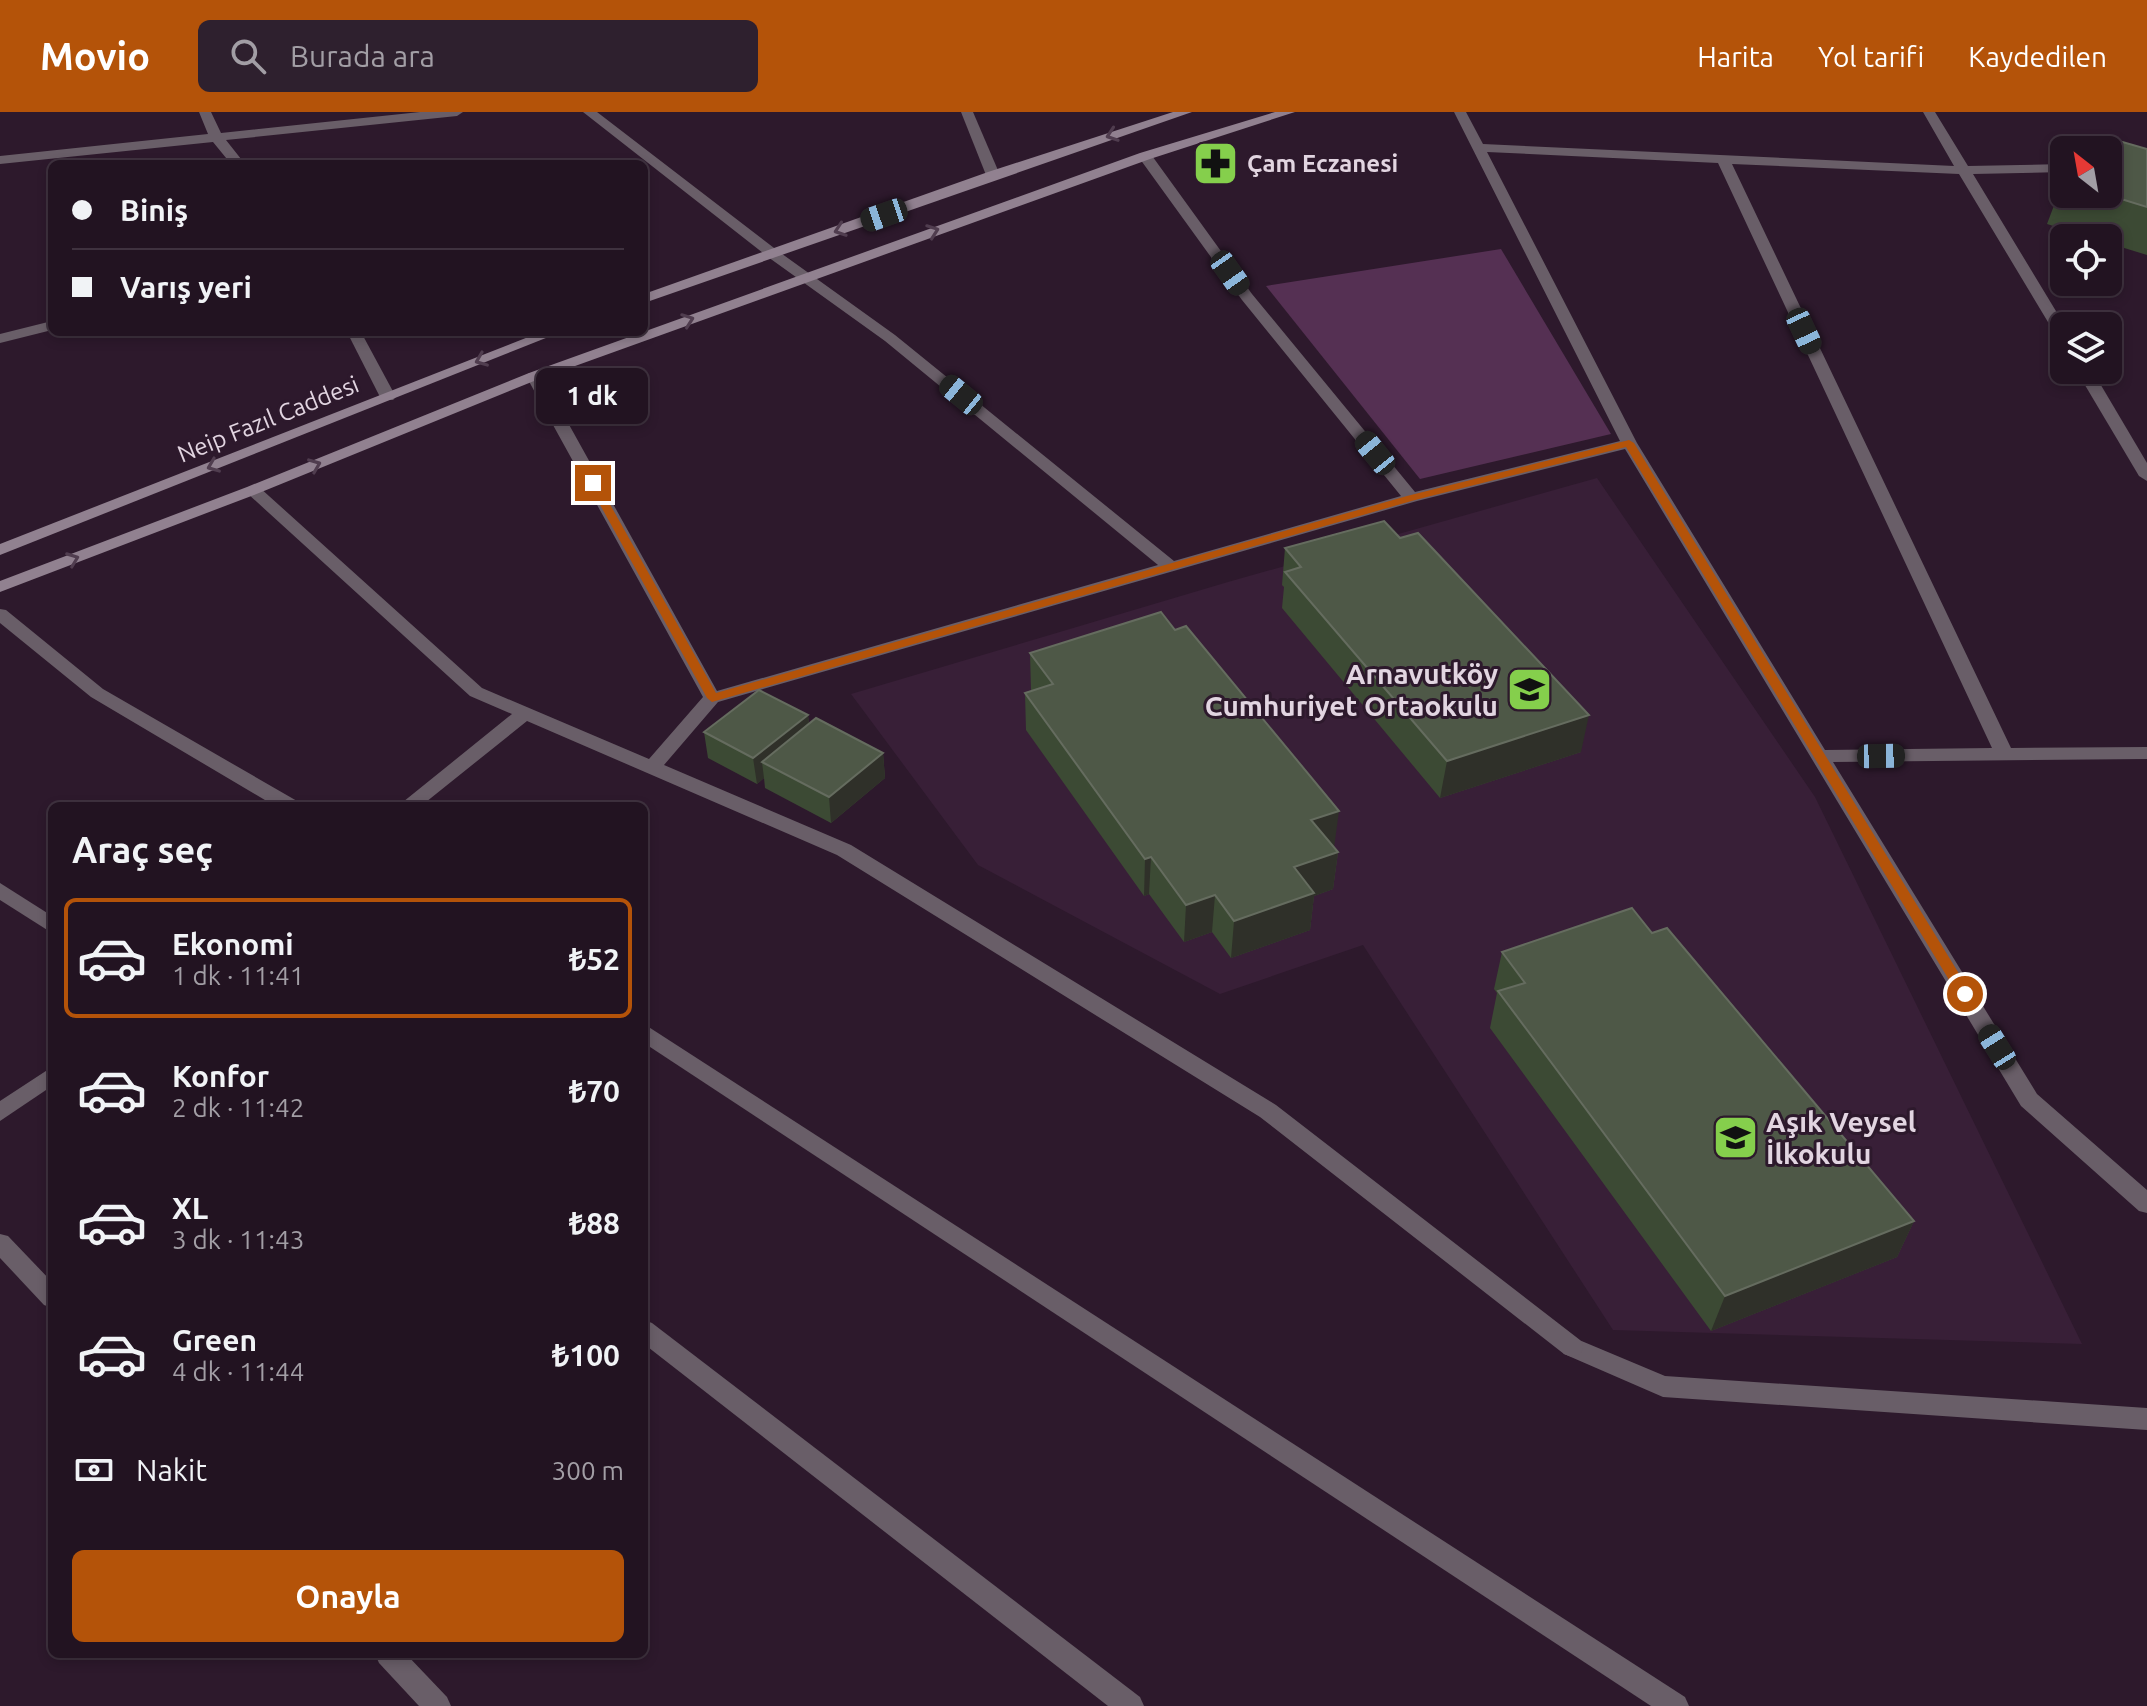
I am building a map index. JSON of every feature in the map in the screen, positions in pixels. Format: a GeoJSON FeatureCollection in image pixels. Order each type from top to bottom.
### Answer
{"type":"FeatureCollection","features":[{"type":"Feature","properties":{"kind":"main road"},"geometry":{"type":"LineString","coordinates":[[648,298],[993,175],[1186,112]]}},
{"type":"Feature","properties":{"kind":"main road"},"geometry":{"type":"LineString","coordinates":[[648,335],[1145,156],[1289,112]]}},
{"type":"Feature","properties":{"kind":"main road","name":"Neip Fazıl Caddesi"},"geometry":{"type":"LineString","coordinates":[[0,550],[544,336]]}},
{"type":"Feature","properties":{"kind":"main road"},"geometry":{"type":"LineString","coordinates":[[0,587],[253,490],[534,376],[644,336]]}},
{"type":"Feature","properties":{"kind":"street"},"geometry":{"type":"LineString","coordinates":[[205,112],[216,137],[235,160]]}},
{"type":"Feature","properties":{"kind":"street"},"geometry":{"type":"LineString","coordinates":[[0,160],[457,112]]}},
{"type":"Feature","properties":{"kind":"street"},"geometry":{"type":"LineString","coordinates":[[589,112],[773,254],[890,338],[1171,567]]}},
{"type":"Feature","properties":{"kind":"street"},"geometry":{"type":"LineString","coordinates":[[967,112],[993,175]]}},
{"type":"Feature","properties":{"kind":"street"},"geometry":{"type":"LineString","coordinates":[[1460,112],[1629,443],[2029,1100],[2147,1204]]}},
{"type":"Feature","properties":{"kind":"street"},"geometry":{"type":"LineString","coordinates":[[1929,112],[2050,314]]}},
{"type":"Feature","properties":{"kind":"street"},"geometry":{"type":"LineString","coordinates":[[1477,148],[1964,170],[2050,168]]}},
{"type":"Feature","properties":{"kind":"street"},"geometry":{"type":"LineString","coordinates":[[1145,156],[1247,297],[1411,498]]}},
{"type":"Feature","properties":{"kind":"street"},"geometry":{"type":"LineString","coordinates":[[1724,161],[2005,755]]}},
{"type":"Feature","properties":{"kind":"street"},"geometry":{"type":"LineString","coordinates":[[0,339],[48,326]]}},
{"type":"Feature","properties":{"kind":"street"},"geometry":{"type":"LineString","coordinates":[[356,336],[388,397]]}},
{"type":"Feature","properties":{"kind":"street"},"geometry":{"type":"LineString","coordinates":[[534,376],[712,698]]}},
{"type":"Feature","properties":{"kind":"street"},"geometry":{"type":"LineString","coordinates":[[2092,384],[2147,476]]}},
{"type":"Feature","properties":{"kind":"street"},"geometry":{"type":"LineString","coordinates":[[652,767],[712,698],[1411,498],[1629,443]]}},
{"type":"Feature","properties":{"kind":"street"},"geometry":{"type":"LineString","coordinates":[[253,490],[476,692],[844,850],[1268,1111],[1572,1347],[1663,1386],[2147,1419]]}},
{"type":"Feature","properties":{"kind":"street"},"geometry":{"type":"LineString","coordinates":[[0,614],[97,693],[283,802]]}},
{"type":"Feature","properties":{"kind":"street"},"geometry":{"type":"LineString","coordinates":[[413,802],[525,713]]}},
{"type":"Feature","properties":{"kind":"street"},"geometry":{"type":"LineString","coordinates":[[1819,756],[2147,753]]}},
{"type":"Feature","properties":{"kind":"street"},"geometry":{"type":"LineString","coordinates":[[0,890],[48,923]]}},
{"type":"Feature","properties":{"kind":"street"},"geometry":{"type":"LineString","coordinates":[[648,1035],[1675,1706]]}},
{"type":"Feature","properties":{"kind":"street"},"geometry":{"type":"LineString","coordinates":[[0,1112],[48,1078]]}},
{"type":"Feature","properties":{"kind":"street"},"geometry":{"type":"LineString","coordinates":[[0,1243],[48,1294]]}},
{"type":"Feature","properties":{"kind":"street"},"geometry":{"type":"LineString","coordinates":[[648,1333],[1130,1706]]}},
{"type":"Feature","properties":{"kind":"street"},"geometry":{"type":"LineString","coordinates":[[392,1658],[437,1706]]}},
{"type":"Feature","properties":{"kind":"shaded area"},"geometry":{"type":"Polygon","coordinates":[[[1501,249],[1611,434],[1420,479],[1266,286],[1501,249]]]}},
{"type":"Feature","properties":{"kind":"shaded area"},"geometry":{"type":"Polygon","coordinates":[[[1597,478],[1815,797],[2082,1344],[1613,1330],[1363,945],[1220,994],[978,865],[851,694],[1228,582],[1597,478]]]}},
{"type":"Feature","properties":{"kind":"building"},"geometry":{"type":"Polygon","coordinates":[[[2122,142],[2147,149],[2147,207],[2122,199],[2122,142]]]}},
{"type":"Feature","properties":{"kind":"building"},"geometry":{"type":"Polygon","coordinates":[[[1384,521],[1400,538],[1418,533],[1589,715],[1447,761],[1285,572],[1301,567],[1285,548],[1384,521]]]}},
{"type":"Feature","properties":{"kind":"building"},"geometry":{"type":"Polygon","coordinates":[[[1161,612],[1175,630],[1186,626],[1339,811],[1311,820],[1338,852],[1294,867],[1314,893],[1234,921],[1215,895],[1186,905],[1151,857],[1145,859],[1025,693],[1053,684],[1030,653],[1161,612]]]}},
{"type":"Feature","properties":{"kind":"building"},"geometry":{"type":"Polygon","coordinates":[[[759,690],[808,715],[753,758],[704,732],[759,690]]]}},
{"type":"Feature","properties":{"kind":"building"},"geometry":{"type":"Polygon","coordinates":[[[816,718],[883,753],[829,797],[762,762],[816,718]]]}},
{"type":"Feature","properties":{"kind":"building"},"geometry":{"type":"Polygon","coordinates":[[[1632,908],[1652,933],[1667,928],[1914,1221],[1725,1296],[1498,991],[1525,983],[1502,952],[1632,908]]]}},
{"type":"Feature","properties":{"kind":"place","name":"Çam Eczanesi"},"geometry":{"type":"Point","coordinates":[1216,163]}},
{"type":"Feature","properties":{"kind":"place","name":"Arnavutköy Cumhuriyet Ortaokulu"},"geometry":{"type":"Point","coordinates":[1529,689]}},
{"type":"Feature","properties":{"kind":"place","name":"Aşık Veysel İlkokulu"},"geometry":{"type":"Point","coordinates":[1735,1137]}},
{"type":"Feature","properties":{"kind":"route"},"geometry":{"type":"LineString","coordinates":[[593,483],[712,698],[1411,498],[1629,443],[1965,994]]}}]}
